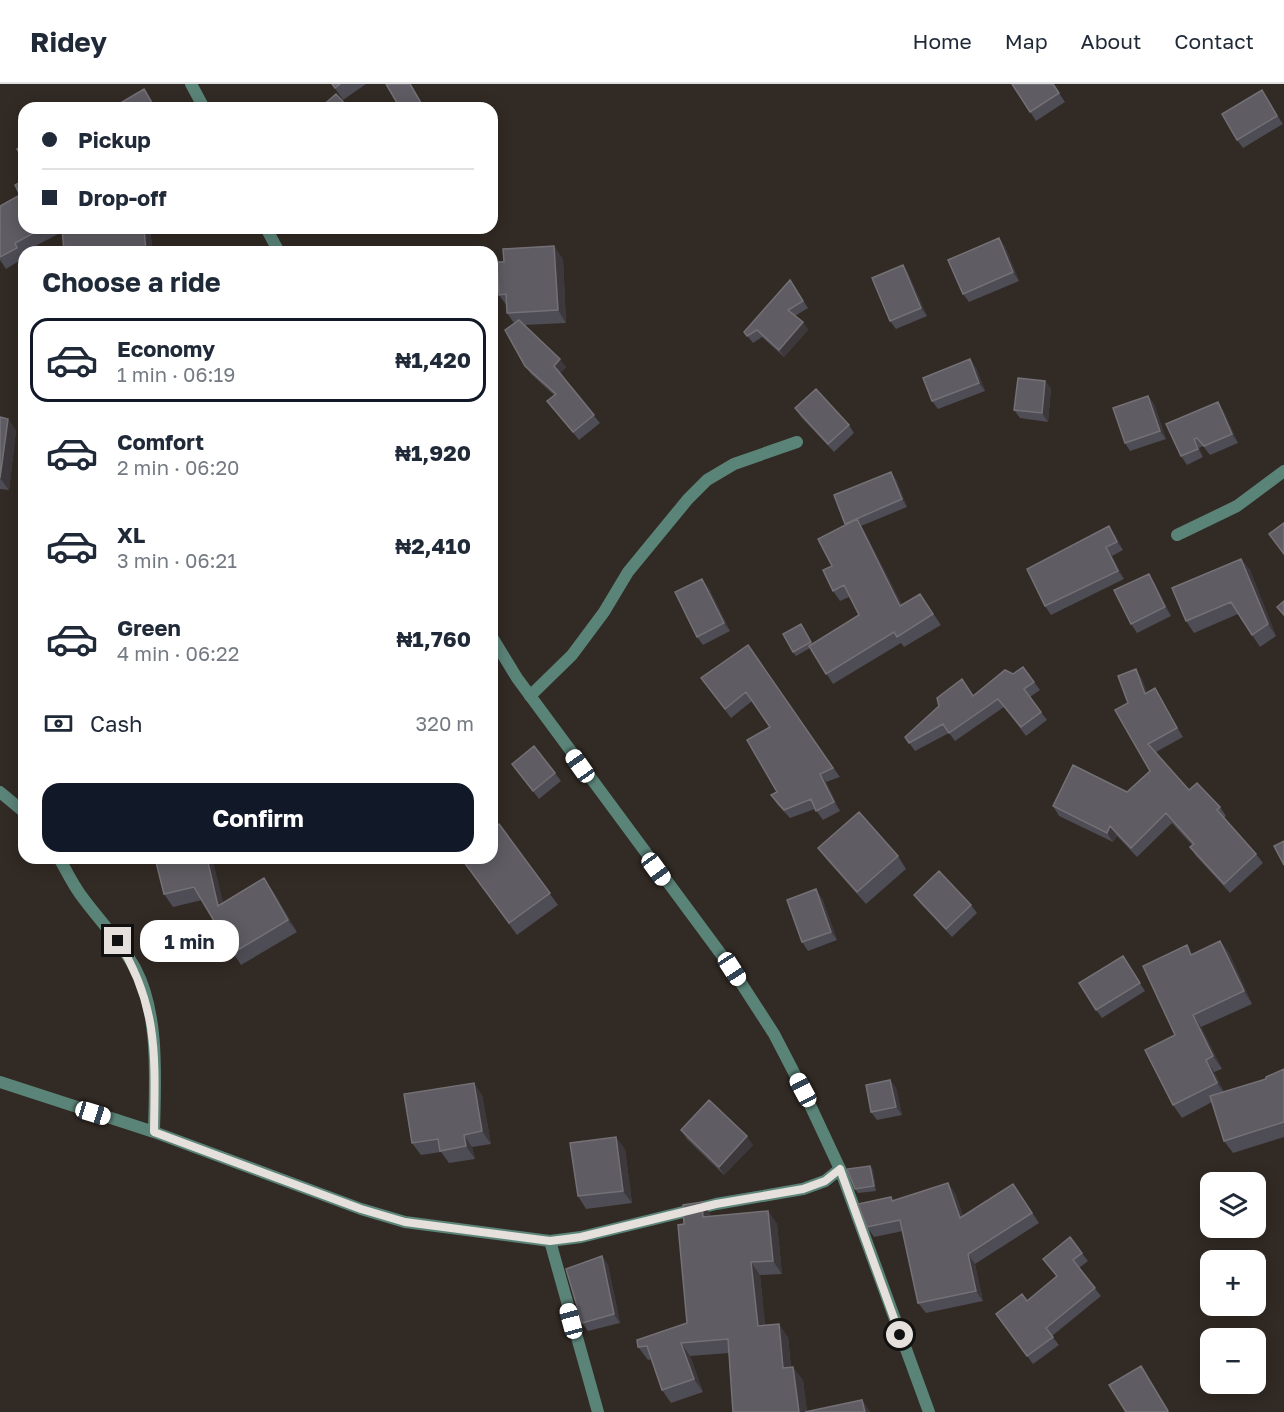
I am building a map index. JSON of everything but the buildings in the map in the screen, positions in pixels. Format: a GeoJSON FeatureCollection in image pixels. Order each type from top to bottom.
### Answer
{"type":"FeatureCollection","features":[{"type":"Feature","properties":{"kind":"street"},"geometry":{"type":"LineString","coordinates":[[191,84],[201,102]]}},
{"type":"Feature","properties":{"kind":"street"},"geometry":{"type":"LineString","coordinates":[[530,696],[572,655],[604,612],[628,572],[688,499],[707,480],[734,464],[797,442]]}},
{"type":"Feature","properties":{"kind":"street"},"geometry":{"type":"LineString","coordinates":[[1177,535],[1237,506],[1284,471]]}},
{"type":"Feature","properties":{"kind":"street"},"geometry":{"type":"LineString","coordinates":[[498,646],[530,696],[732,969],[784,1053],[840,1169],[929,1412]]}},
{"type":"Feature","properties":{"kind":"street"},"geometry":{"type":"LineString","coordinates":[[0,792],[18,807]]}},
{"type":"Feature","properties":{"kind":"street"},"geometry":{"type":"LineString","coordinates":[[62,864],[78,891],[118,941],[136,970],[147,1007],[156,1057],[154,1132]]}},
{"type":"Feature","properties":{"kind":"street"},"geometry":{"type":"LineString","coordinates":[[0,1082],[154,1132],[361,1209],[405,1222],[550,1241],[581,1237],[716,1204],[803,1189],[825,1181],[840,1169]]}},
{"type":"Feature","properties":{"kind":"street"},"geometry":{"type":"LineString","coordinates":[[550,1241],[598,1412]]}},
{"type":"Feature","properties":{"kind":"route"},"geometry":{"type":"LineString","coordinates":[[118,941],[136,970],[147,1007],[156,1057],[154,1132],[361,1209],[405,1222],[550,1241],[581,1237],[633,1222],[716,1204],[803,1189],[825,1181],[840,1169],[900,1335]]}}]}
